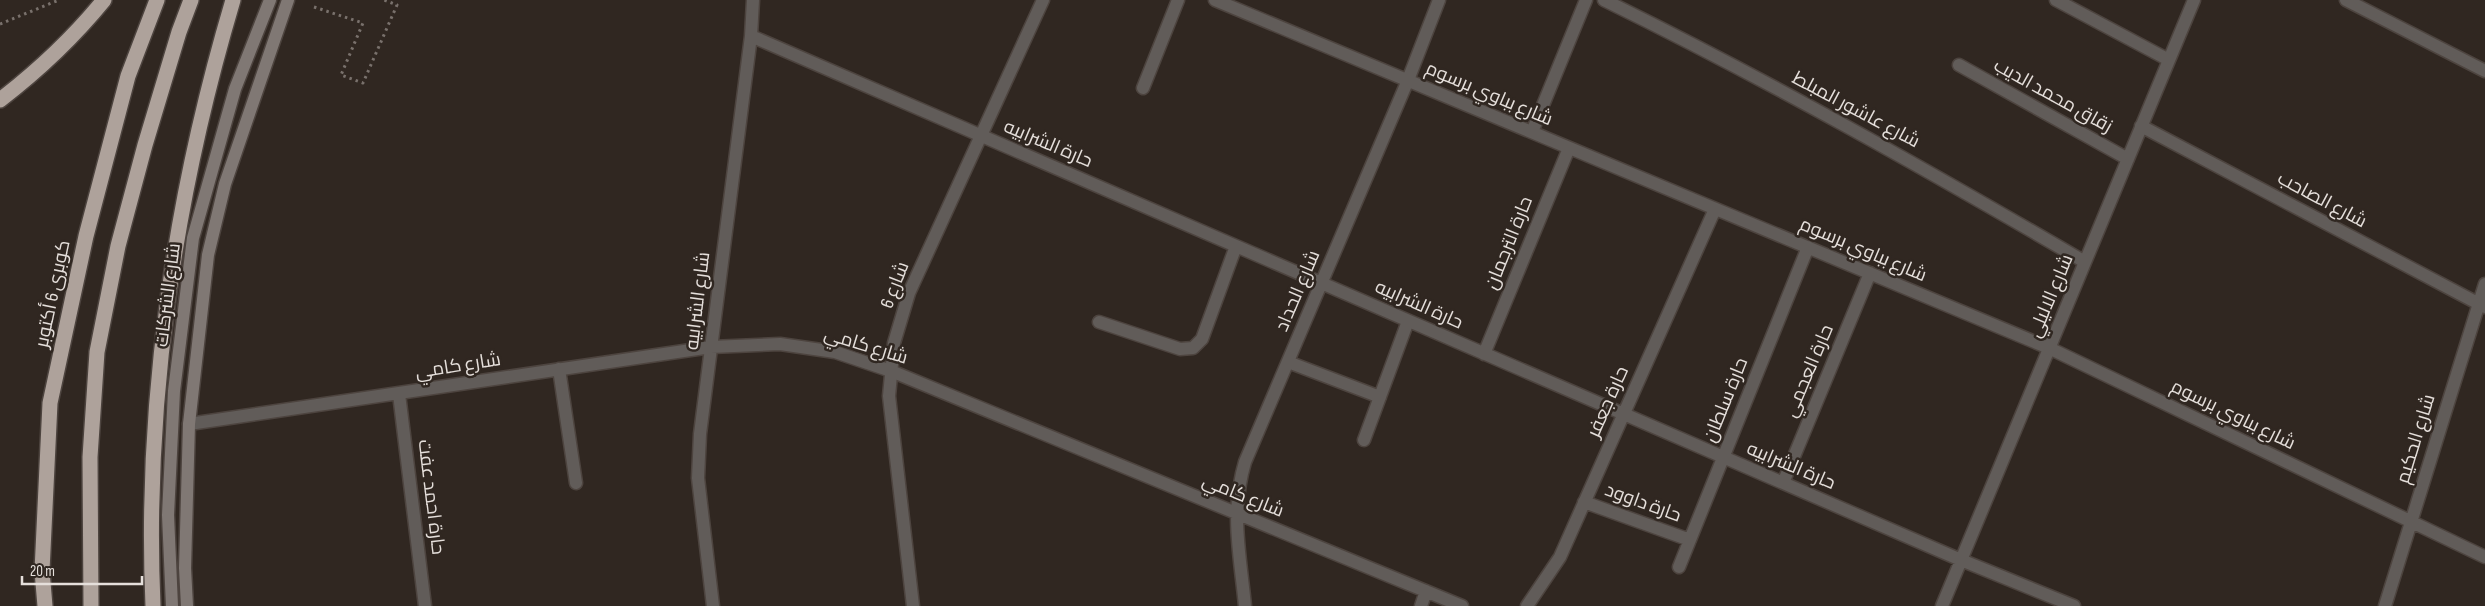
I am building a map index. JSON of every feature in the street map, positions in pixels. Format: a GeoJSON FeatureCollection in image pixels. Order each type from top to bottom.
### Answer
{"type":"FeatureCollection","features":[{"type":"Feature","properties":{"kind":"highway"},"geometry":{"type":"LineString","coordinates":[[0,100],[39,69],[66,43],[104,0]]}},
{"type":"Feature","properties":{"kind":"highway","name":"كوبرى 6 أكتوبر"},"geometry":{"type":"LineString","coordinates":[[45,606],[42,571],[50,403],[86,236],[128,76],[158,0]]}},
{"type":"Feature","properties":{"kind":"highway"},"geometry":{"type":"LineString","coordinates":[[91,606],[90,457],[97,352],[118,246],[145,145],[179,32],[191,0]]}},
{"type":"Feature","properties":{"kind":"highway"},"geometry":{"type":"LineString","coordinates":[[153,606],[151,550],[158,391],[177,234],[210,78],[233,0]]}},
{"type":"Feature","properties":{"kind":"main road","name":"شارع الشركات"},"geometry":{"type":"LineString","coordinates":[[172,606],[168,516],[174,391],[193,238],[235,89],[270,0]]}},
{"type":"Feature","properties":{"kind":"main road","name":"شارع الشركات"},"geometry":{"type":"LineString","coordinates":[[188,606],[185,568],[189,424],[208,255],[224,184],[288,0]]}},
{"type":"Feature","properties":{"kind":"street","name":"شارع الشرابيه"},"geometry":{"type":"LineString","coordinates":[[713,606],[698,478],[711,347],[753,0]]}},
{"type":"Feature","properties":{"kind":"street","name":"شارع 6"},"geometry":{"type":"LineString","coordinates":[[913,606],[889,396],[894,343],[909,293],[1043,0]]}},
{"type":"Feature","properties":{"kind":"street"},"geometry":{"type":"LineString","coordinates":[[1144,88],[1178,0]]}},
{"type":"Feature","properties":{"kind":"street","name":"شارع بباوي برسوم"},"geometry":{"type":"LineString","coordinates":[[1215,0],[2049,348],[2485,557]]}},
{"type":"Feature","properties":{"kind":"street","name":"شارع الحداد"},"geometry":{"type":"LineString","coordinates":[[1245,606],[1236,513],[1238,487],[1245,462],[1408,80],[1439,0]]}},
{"type":"Feature","properties":{"kind":"street"},"geometry":{"type":"LineString","coordinates":[[1532,132],[1586,0]]}},
{"type":"Feature","properties":{"kind":"street","name":"شارع عاشور المبلط"},"geometry":{"type":"LineString","coordinates":[[1604,0],[1675,35],[1882,145],[2085,262]]}},
{"type":"Feature","properties":{"kind":"street"},"geometry":{"type":"LineString","coordinates":[[2056,0],[2169,60]]}},
{"type":"Feature","properties":{"kind":"street","name":"شارع الاليلي"},"geometry":{"type":"LineString","coordinates":[[1942,606],[2194,0]]}},
{"type":"Feature","properties":{"kind":"street"},"geometry":{"type":"LineString","coordinates":[[2346,0],[2485,71]]}},
{"type":"Feature","properties":{"kind":"street","name":"حارة الشرابيه"},"geometry":{"type":"LineString","coordinates":[[750,36],[1961,560],[2074,606]]}},
{"type":"Feature","properties":{"kind":"street","name":"زقاق محمد الديب"},"geometry":{"type":"LineString","coordinates":[[1959,65],[2128,159]]}},
{"type":"Feature","properties":{"kind":"street","name":"شارع الصاحب"},"geometry":{"type":"LineString","coordinates":[[2141,126],[2481,305]]}},
{"type":"Feature","properties":{"kind":"street","name":"حارة الترجمان"},"geometry":{"type":"LineString","coordinates":[[1484,354],[1569,148]]}},
{"type":"Feature","properties":{"kind":"street","name":"حارة جعفر"},"geometry":{"type":"LineString","coordinates":[[1527,606],[1560,557],[1715,208]]}},
{"type":"Feature","properties":{"kind":"street"},"geometry":{"type":"LineString","coordinates":[[1099,322],[1180,349],[1194,348],[1202,339],[1236,246]]}},
{"type":"Feature","properties":{"kind":"street","name":"حارة سلطان"},"geometry":{"type":"LineString","coordinates":[[1679,567],[1808,247]]}},
{"type":"Feature","properties":{"kind":"street","name":"حارة العجمي"},"geometry":{"type":"LineString","coordinates":[[1783,483],[1870,273]]}},
{"type":"Feature","properties":{"kind":"street","name":"شارع الحكيم"},"geometry":{"type":"LineString","coordinates":[[2385,606],[2481,305],[2485,284]]}},
{"type":"Feature","properties":{"kind":"street"},"geometry":{"type":"LineString","coordinates":[[1364,440],[1408,321]]}},
{"type":"Feature","properties":{"kind":"street","name":"شارع كامي"},"geometry":{"type":"LineString","coordinates":[[189,424],[711,347],[780,344],[835,352],[892,371],[1462,606]]}},
{"type":"Feature","properties":{"kind":"street"},"geometry":{"type":"LineString","coordinates":[[1288,362],[1380,396]]}},
{"type":"Feature","properties":{"kind":"street"},"geometry":{"type":"LineString","coordinates":[[560,369],[576,483]]}},
{"type":"Feature","properties":{"kind":"street","name":"حارة احمد عفت"},"geometry":{"type":"LineString","coordinates":[[399,394],[425,606]]}},
{"type":"Feature","properties":{"kind":"street","name":"حارة داوود"},"geometry":{"type":"LineString","coordinates":[[1584,502],[1690,540]]}},
{"type":"Feature","properties":{"kind":"street"},"geometry":{"type":"LineString","coordinates":[[1421,606],[1426,591]]}},
{"type":"Feature","properties":{"kind":"path"},"geometry":{"type":"LineString","coordinates":[[0,24],[59,0]]}},
{"type":"Feature","properties":{"kind":"path"},"geometry":{"type":"LineString","coordinates":[[312,6],[363,23],[341,75],[363,83],[397,5],[384,0]]}}]}
